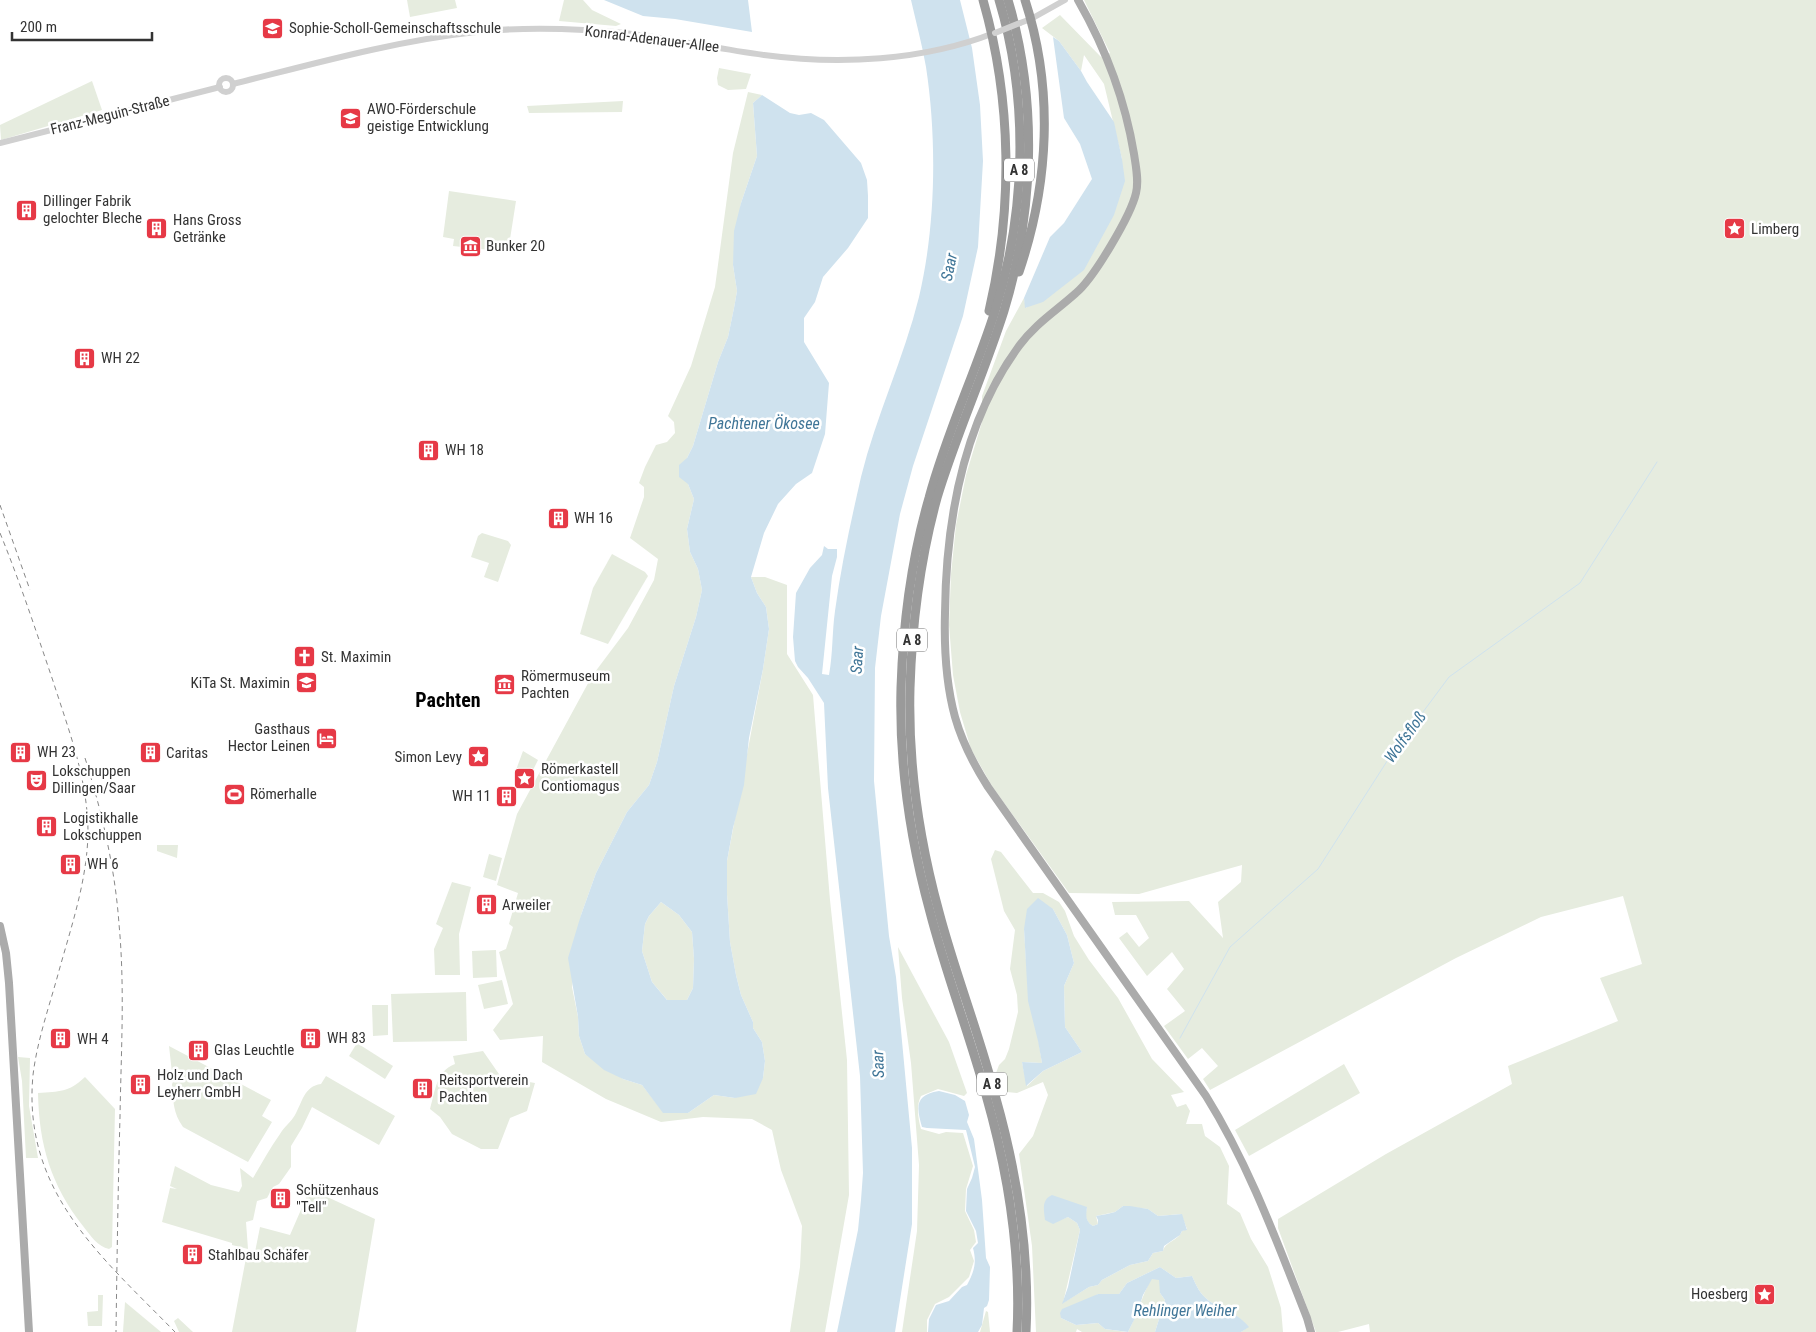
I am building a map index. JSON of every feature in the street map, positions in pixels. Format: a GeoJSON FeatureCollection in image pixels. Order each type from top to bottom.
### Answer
{"type":"FeatureCollection","features":[{"type":"Feature","properties":{"kind":"highway"},"geometry":{"type":"LineString","coordinates":[[983,0],[992,34],[1004,106],[1006,141],[1003,227],[985,339]]}},
{"type":"Feature","properties":{"kind":"highway","name":"A 8"},"geometry":{"type":"LineString","coordinates":[[999,0],[1008,35],[1020,120],[1016,213],[1006,268],[985,339],[939,463],[922,522],[909,590],[902,662],[901,722],[905,781],[937,938],[982,1078],[1010,1198],[1016,1245],[1017,1332]]}},
{"type":"Feature","properties":{"kind":"highway","name":"A 8"},"geometry":{"type":"LineString","coordinates":[[921,856],[913,780],[910,722],[911,662],[918,592],[931,524],[947,466],[998,328],[1009,291],[1019,246],[1026,190],[1027,111],[1022,65],[1008,0]]}},
{"type":"Feature","properties":{"kind":"highway"},"geometry":{"type":"LineString","coordinates":[[998,328],[1026,247],[1042,174],[1045,114],[1044,89],[1031,19],[1025,0]]}},
{"type":"Feature","properties":{"kind":"highway","name":"A 8"},"geometry":{"type":"LineString","coordinates":[[926,880],[985,1058],[1007,1140],[1020,1206],[1024,1244],[1027,1295],[1026,1332]]}},
{"type":"Feature","properties":{"kind":"main road"},"geometry":{"type":"LineString","coordinates":[[1078,0],[1109,60],[1121,93],[1135,160],[1136,194],[1125,221],[1089,278],[1077,293],[1036,325],[1020,344],[1001,374],[978,421],[960,482],[948,552],[944,637],[951,699],[960,734],[977,770],[1222,1121],[1269,1223],[1311,1332]]}},
{"type":"Feature","properties":{"kind":"main road"},"geometry":{"type":"LineString","coordinates":[[0,926],[10,982],[29,1332]]}},
{"type":"Feature","properties":{"kind":"street","name":"Konrad-Adenauer-Allee"},"geometry":{"type":"LineString","coordinates":[[220,87],[221,81],[224,79],[231,80],[233,84],[385,47],[456,35],[515,29],[586,30],[661,39],[764,55],[816,59],[855,59],[912,54],[947,47],[992,34],[1031,19],[1065,0]]}},
{"type":"Feature","properties":{"kind":"street","name":"Franz-Meguin-Straße"},"geometry":{"type":"LineString","coordinates":[[0,143],[220,87]]}},
{"type":"Feature","properties":{"kind":"shaded area"},"geometry":{"type":"Polygon","coordinates":[[[407,0],[455,0],[457,8],[410,17],[407,0]]]}},
{"type":"Feature","properties":{"kind":"shaded area"},"geometry":{"type":"Polygon","coordinates":[[[564,0],[583,0],[592,10],[621,24],[616,26],[559,21],[564,0]]]}},
{"type":"Feature","properties":{"kind":"shaded area"},"geometry":{"type":"Polygon","coordinates":[[[1084,0],[1816,0],[1816,1332],[1370,1332],[1369,1324],[1338,1332],[1316,1332],[1278,1228],[1278,1219],[1386,1154],[1512,1084],[1508,1066],[1618,1021],[1600,978],[1642,964],[1623,896],[1541,917],[1456,958],[1210,1090],[1203,1079],[1218,1066],[1202,1048],[1188,1059],[1164,1026],[1185,1011],[1167,989],[1184,969],[1172,952],[1147,976],[1119,938],[1127,932],[1139,947],[1149,938],[1136,915],[1115,915],[1112,902],[1189,901],[1223,938],[1218,902],[1241,882],[1242,865],[1139,894],[1069,893],[992,786],[971,749],[960,712],[953,675],[949,625],[951,574],[956,525],[966,475],[982,422],[982,396],[1006,331],[1024,298],[1026,308],[1122,159],[1104,84],[1084,55],[1081,71],[1059,41],[1042,28],[1060,15],[1101,57],[1110,53],[1084,0]]]}},
{"type":"Feature","properties":{"kind":"shaded area"},"geometry":{"type":"Polygon","coordinates":[[[719,68],[751,74],[746,89],[728,90],[718,85],[719,68]]]}},
{"type":"Feature","properties":{"kind":"shaded area"},"geometry":{"type":"Polygon","coordinates":[[[92,81],[102,110],[1,140],[0,125],[92,81]]]}},
{"type":"Feature","properties":{"kind":"shaded area"},"geometry":{"type":"Polygon","coordinates":[[[748,92],[762,95],[753,103],[757,156],[741,203],[733,265],[737,291],[728,337],[718,362],[693,446],[687,458],[688,484],[694,499],[687,529],[690,552],[698,569],[702,590],[696,617],[674,686],[657,762],[649,785],[627,812],[596,873],[581,915],[572,987],[578,1017],[579,1036],[585,1054],[623,1079],[642,1085],[664,1113],[688,1113],[714,1095],[735,1098],[763,1078],[765,1061],[762,1042],[753,1028],[753,1022],[741,995],[730,942],[727,861],[769,629],[766,607],[757,593],[751,577],[765,577],[787,585],[787,654],[813,695],[830,900],[847,1060],[849,1195],[825,1332],[790,1332],[800,1267],[802,1226],[781,1170],[772,1130],[752,1119],[703,1117],[661,1122],[606,1099],[542,1062],[543,1036],[500,1040],[493,1030],[513,1004],[499,952],[506,949],[513,927],[509,924],[518,893],[497,885],[517,814],[592,676],[628,628],[654,580],[658,559],[630,538],[644,497],[644,487],[639,483],[656,445],[667,442],[675,433],[674,422],[668,416],[691,366],[715,287],[733,153],[748,92]]]}},
{"type":"Feature","properties":{"kind":"shaded area"},"geometry":{"type":"Polygon","coordinates":[[[623,101],[622,112],[529,113],[527,106],[623,101]]]}},
{"type":"Feature","properties":{"kind":"shaded area"},"geometry":{"type":"Polygon","coordinates":[[[449,191],[516,201],[508,252],[453,246],[454,239],[443,237],[449,191]]]}},
{"type":"Feature","properties":{"kind":"shaded area"},"geometry":{"type":"Polygon","coordinates":[[[482,533],[508,541],[511,545],[498,582],[484,577],[489,563],[471,557],[478,536],[482,533]]]}},
{"type":"Feature","properties":{"kind":"shaded area"},"geometry":{"type":"Polygon","coordinates":[[[612,554],[645,572],[648,576],[608,644],[580,634],[593,588],[612,554]]]}},
{"type":"Feature","properties":{"kind":"shaded area"},"geometry":{"type":"Polygon","coordinates":[[[523,751],[538,760],[531,774],[516,770],[523,751]]]}},
{"type":"Feature","properties":{"kind":"shaded area"},"geometry":{"type":"Polygon","coordinates":[[[157,845],[178,845],[177,858],[157,851],[157,845]]]}},
{"type":"Feature","properties":{"kind":"shaded area"},"geometry":{"type":"Polygon","coordinates":[[[995,850],[1001,852],[1033,893],[1043,893],[1059,902],[1065,911],[1074,936],[1089,960],[1118,998],[1152,1059],[1184,1092],[1171,1095],[1177,1107],[1186,1104],[1190,1111],[1186,1124],[1202,1124],[1205,1136],[1220,1147],[1229,1166],[1227,1204],[1240,1213],[1251,1239],[1268,1267],[1281,1308],[1283,1332],[1241,1332],[1248,1327],[1243,1321],[1205,1298],[1192,1276],[1176,1278],[1160,1267],[1127,1283],[1119,1294],[1098,1294],[1061,1318],[1076,1325],[1098,1323],[1105,1329],[1127,1332],[1082,1332],[1077,1329],[1076,1332],[1036,1332],[1032,1246],[1019,1154],[1033,1136],[1048,1095],[1043,1082],[1017,1093],[1007,1092],[996,1073],[1009,1049],[1018,1012],[1017,995],[1010,969],[1015,930],[1004,911],[991,859],[995,850]],[[1053,909],[1024,929],[1026,961],[1042,1063],[1022,1062],[1027,1086],[1043,1071],[1082,1052],[1065,1027],[1064,986],[1074,963],[1067,935],[1053,909]],[[1123,1206],[1115,1212],[1096,1216],[1098,1224],[1093,1226],[1086,1218],[1087,1207],[1060,1220],[1068,1217],[1077,1223],[1080,1230],[1063,1303],[1089,1287],[1098,1285],[1102,1280],[1130,1265],[1148,1261],[1153,1253],[1163,1251],[1166,1245],[1187,1229],[1181,1214],[1158,1216],[1148,1209],[1123,1206]]]}},
{"type":"Feature","properties":{"kind":"shaded area"},"geometry":{"type":"Polygon","coordinates":[[[489,854],[502,858],[496,881],[483,877],[489,854]]]}},
{"type":"Feature","properties":{"kind":"shaded area"},"geometry":{"type":"Polygon","coordinates":[[[452,882],[471,887],[459,934],[460,975],[435,975],[434,949],[443,928],[436,924],[452,882]]]}},
{"type":"Feature","properties":{"kind":"shaded area"},"geometry":{"type":"Polygon","coordinates":[[[661,902],[679,915],[692,932],[694,959],[693,988],[687,1000],[668,1001],[652,982],[642,951],[645,924],[661,902]]]}},
{"type":"Feature","properties":{"kind":"shaded area"},"geometry":{"type":"Polygon","coordinates":[[[898,947],[949,1042],[967,1093],[964,1096],[938,1089],[921,1096],[918,1112],[921,1129],[939,1134],[946,1132],[963,1133],[973,1166],[966,1189],[965,1211],[974,1230],[976,1242],[970,1250],[974,1261],[969,1277],[949,1297],[935,1304],[927,1320],[927,1332],[902,1332],[917,1231],[919,1165],[911,1063],[902,998],[898,947]]]}},
{"type":"Feature","properties":{"kind":"shaded area"},"geometry":{"type":"Polygon","coordinates":[[[496,950],[497,977],[473,978],[472,951],[496,950]]]}},
{"type":"Feature","properties":{"kind":"shaded area"},"geometry":{"type":"Polygon","coordinates":[[[502,980],[508,1004],[484,1009],[478,985],[502,980]]]}},
{"type":"Feature","properties":{"kind":"shaded area"},"geometry":{"type":"Polygon","coordinates":[[[466,992],[467,1041],[393,1042],[391,994],[466,992]]]}},
{"type":"Feature","properties":{"kind":"shaded area"},"geometry":{"type":"Polygon","coordinates":[[[372,1005],[388,1005],[388,1035],[373,1036],[372,1005]]]}},
{"type":"Feature","properties":{"kind":"shaded area"},"geometry":{"type":"Polygon","coordinates":[[[357,1043],[393,1066],[385,1079],[349,1056],[357,1043]]]}},
{"type":"Feature","properties":{"kind":"shaded area"},"geometry":{"type":"Polygon","coordinates":[[[169,1046],[271,1100],[262,1116],[272,1122],[248,1162],[183,1127],[177,1117],[174,1106],[169,1046]]]}},
{"type":"Feature","properties":{"kind":"shaded area"},"geometry":{"type":"Polygon","coordinates":[[[483,1051],[501,1077],[535,1083],[527,1111],[510,1118],[498,1149],[481,1149],[452,1134],[440,1117],[430,1109],[440,1077],[449,1067],[455,1064],[453,1056],[483,1051]]]}},
{"type":"Feature","properties":{"kind":"shaded area"},"geometry":{"type":"Polygon","coordinates":[[[18,1057],[30,1058],[29,1106],[38,1158],[26,1158],[22,1081],[18,1057]]]}},
{"type":"Feature","properties":{"kind":"shaded area"},"geometry":{"type":"Polygon","coordinates":[[[1344,1064],[1360,1093],[1249,1156],[1235,1130],[1344,1064]]]}},
{"type":"Feature","properties":{"kind":"shaded area"},"geometry":{"type":"Polygon","coordinates":[[[326,1076],[395,1116],[379,1145],[312,1107],[291,1146],[291,1167],[279,1184],[273,1187],[267,1198],[257,1201],[253,1220],[246,1222],[248,1249],[162,1222],[170,1188],[177,1189],[170,1186],[175,1166],[211,1185],[239,1192],[242,1186],[240,1168],[253,1178],[276,1139],[292,1120],[304,1096],[315,1085],[321,1084],[326,1076]]]}},
{"type":"Feature","properties":{"kind":"shaded area"},"geometry":{"type":"Polygon","coordinates":[[[85,1077],[115,1109],[112,1247],[109,1249],[101,1246],[91,1237],[72,1211],[55,1180],[44,1147],[41,1130],[38,1093],[68,1089],[85,1077]]]}},
{"type":"Feature","properties":{"kind":"shaded area"},"geometry":{"type":"Polygon","coordinates":[[[310,1189],[375,1219],[356,1332],[232,1332],[246,1258],[254,1257],[260,1227],[290,1235],[310,1189]]]}},
{"type":"Feature","properties":{"kind":"shaded area"},"geometry":{"type":"Polygon","coordinates":[[[1151,1279],[1160,1279],[1160,1293],[1165,1300],[1155,1332],[1128,1332],[1145,1292],[1151,1279]]]}},
{"type":"Feature","properties":{"kind":"shaded area"},"geometry":{"type":"Polygon","coordinates":[[[98,1295],[103,1295],[102,1326],[88,1326],[87,1312],[98,1311],[98,1295]]]}},
{"type":"Feature","properties":{"kind":"shaded area"},"geometry":{"type":"Polygon","coordinates":[[[125,1302],[161,1332],[123,1332],[125,1302]]]}},
{"type":"Feature","properties":{"kind":"shaded area"},"geometry":{"type":"Polygon","coordinates":[[[986,1311],[988,1312],[990,1332],[980,1332],[986,1311]]]}},
{"type":"Feature","properties":{"kind":"shaded area"},"geometry":{"type":"Polygon","coordinates":[[[178,1318],[193,1332],[179,1332],[174,1321],[178,1318]]]}},
{"type":"Feature","properties":{"kind":"water"},"geometry":{"type":"Polygon","coordinates":[[[604,0],[748,0],[752,32],[675,19],[643,16],[604,0]]]}},
{"type":"Feature","properties":{"kind":"water","name":"Saar"},"geometry":{"type":"Polygon","coordinates":[[[911,0],[960,0],[972,48],[980,105],[983,161],[978,247],[963,316],[913,466],[900,514],[881,616],[875,668],[874,781],[889,936],[896,977],[912,1148],[912,1224],[895,1332],[837,1332],[858,1230],[861,1200],[863,1173],[860,1076],[828,788],[824,703],[795,661],[793,637],[796,593],[810,568],[822,555],[824,546],[828,549],[837,549],[832,576],[822,674],[829,675],[837,594],[861,477],[874,432],[913,320],[925,269],[932,212],[932,123],[926,67],[911,0]]]}},
{"type":"Feature","properties":{"kind":"water"},"geometry":{"type":"Polygon","coordinates":[[[1053,37],[1059,41],[1081,71],[1114,122],[1125,181],[1114,215],[1084,270],[1043,302],[1025,308],[1024,298],[1050,237],[1064,223],[1092,179],[1080,144],[1064,118],[1053,37]]]}},
{"type":"Feature","properties":{"kind":"water","name":"Pachtener Ökosee"},"geometry":{"type":"Polygon","coordinates":[[[762,95],[790,113],[799,115],[811,113],[824,120],[861,163],[867,180],[868,218],[848,248],[823,277],[815,302],[804,318],[804,342],[829,383],[825,434],[812,473],[796,484],[778,504],[764,533],[751,577],[757,593],[766,607],[769,629],[749,738],[744,785],[727,861],[727,894],[730,942],[736,975],[741,995],[753,1022],[753,1028],[762,1042],[765,1061],[763,1078],[756,1094],[735,1098],[714,1095],[688,1113],[663,1113],[642,1085],[604,1070],[585,1054],[579,1036],[578,1017],[568,958],[596,873],[627,812],[649,785],[657,762],[674,686],[696,617],[702,590],[698,569],[690,552],[687,529],[694,499],[688,484],[679,477],[679,465],[687,458],[693,446],[718,362],[728,337],[734,308],[737,291],[733,265],[734,231],[741,203],[757,156],[753,103],[762,95]],[[661,902],[645,924],[642,951],[652,982],[667,1000],[687,1000],[693,988],[694,959],[692,932],[679,915],[661,902]]]}},
{"type":"Feature","properties":{"kind":"water"},"geometry":{"type":"Polygon","coordinates":[[[1038,898],[1053,909],[1067,935],[1074,963],[1064,986],[1065,1027],[1082,1052],[1043,1071],[1026,1086],[1022,1062],[1042,1063],[1028,1001],[1024,929],[1027,909],[1038,898]]]}},
{"type":"Feature","properties":{"kind":"water"},"geometry":{"type":"Polygon","coordinates":[[[939,1091],[955,1095],[965,1101],[969,1115],[967,1122],[974,1139],[982,1200],[986,1258],[990,1267],[989,1300],[984,1308],[982,1325],[978,1332],[928,1332],[929,1319],[936,1305],[949,1301],[962,1287],[967,1285],[974,1267],[973,1248],[978,1243],[976,1231],[966,1211],[967,1189],[975,1167],[966,1130],[922,1127],[920,1120],[918,1107],[921,1099],[925,1095],[939,1091]]]}},
{"type":"Feature","properties":{"kind":"water"},"geometry":{"type":"Polygon","coordinates":[[[1052,1195],[1087,1207],[1087,1218],[1093,1226],[1098,1224],[1096,1216],[1115,1212],[1123,1206],[1130,1206],[1148,1209],[1158,1216],[1182,1214],[1187,1230],[1182,1231],[1180,1235],[1164,1246],[1163,1251],[1153,1253],[1148,1261],[1130,1265],[1062,1304],[1068,1287],[1080,1230],[1077,1223],[1068,1217],[1053,1224],[1045,1220],[1045,1202],[1052,1195]]]}},
{"type":"Feature","properties":{"kind":"water","name":"Rehlinger Weiher"},"geometry":{"type":"Polygon","coordinates":[[[1160,1267],[1176,1278],[1192,1276],[1205,1298],[1239,1317],[1249,1327],[1241,1332],[1155,1332],[1165,1300],[1160,1293],[1159,1280],[1152,1279],[1143,1295],[1137,1314],[1128,1332],[1105,1329],[1098,1323],[1076,1325],[1061,1318],[1060,1313],[1062,1309],[1098,1294],[1119,1294],[1127,1283],[1160,1267]]]}},
{"type":"Feature","properties":{"kind":"waterway","name":"Wolfsfloß"},"geometry":{"type":"LineString","coordinates":[[1180,1038],[1230,947],[1318,869],[1391,755],[1449,677],[1580,583],[1657,462]]}},
{"type":"Feature","properties":{"kind":"railway"},"geometry":{"type":"LineString","coordinates":[[0,505],[30,590]]}},
{"type":"Feature","properties":{"kind":"railway"},"geometry":{"type":"LineString","coordinates":[[0,533],[28,607],[71,737],[81,775],[87,813],[88,833],[85,870],[40,1038],[33,1075],[33,1117],[40,1154],[54,1188],[72,1219],[120,1277],[175,1332]]}},
{"type":"Feature","properties":{"kind":"railway"},"geometry":{"type":"LineString","coordinates":[[85,758],[97,799],[111,861],[121,948],[122,1020],[116,1332]]}},
{"type":"Feature","properties":{"kind":"place","name":"Sophie-Scholl-Gemeinschaftsschule"},"geometry":{"type":"Point","coordinates":[273,28]}},
{"type":"Feature","properties":{"kind":"place","name":"AWO-Förderschule geistige Entwicklung"},"geometry":{"type":"Point","coordinates":[351,118]}},
{"type":"Feature","properties":{"kind":"place","name":"Dillinger Fabrik gelochter Bleche"},"geometry":{"type":"Point","coordinates":[27,210]}},
{"type":"Feature","properties":{"kind":"place","name":"Hans Gross Getränke"},"geometry":{"type":"Point","coordinates":[157,229]}},
{"type":"Feature","properties":{"kind":"place","name":"Limberg"},"geometry":{"type":"Point","coordinates":[1735,229]}},
{"type":"Feature","properties":{"kind":"place","name":"Bunker 20"},"geometry":{"type":"Point","coordinates":[470,246]}},
{"type":"Feature","properties":{"kind":"place","name":"WH 22"},"geometry":{"type":"Point","coordinates":[85,358]}},
{"type":"Feature","properties":{"kind":"place","name":"WH 18"},"geometry":{"type":"Point","coordinates":[429,450]}},
{"type":"Feature","properties":{"kind":"place","name":"WH 16"},"geometry":{"type":"Point","coordinates":[558,518]}},
{"type":"Feature","properties":{"kind":"place","name":"St. Maximin"},"geometry":{"type":"Point","coordinates":[305,657]}},
{"type":"Feature","properties":{"kind":"place","name":"KiTa St. Maximin"},"geometry":{"type":"Point","coordinates":[306,683]}},
{"type":"Feature","properties":{"kind":"place","name":"Römermuseum Pachten"},"geometry":{"type":"Point","coordinates":[505,685]}},
{"type":"Feature","properties":{"kind":"place","name":"Gasthaus Hector Leinen"},"geometry":{"type":"Point","coordinates":[326,738]}},
{"type":"Feature","properties":{"kind":"place","name":"WH 23"},"geometry":{"type":"Point","coordinates":[21,752]}},
{"type":"Feature","properties":{"kind":"place","name":"Caritas"},"geometry":{"type":"Point","coordinates":[150,753]}},
{"type":"Feature","properties":{"kind":"place","name":"Simon Levy"},"geometry":{"type":"Point","coordinates":[478,757]}},
{"type":"Feature","properties":{"kind":"place","name":"Römerkastell Contiomagus"},"geometry":{"type":"Point","coordinates":[525,778]}},
{"type":"Feature","properties":{"kind":"place","name":"Lokschuppen Dillingen/Saar"},"geometry":{"type":"Point","coordinates":[36,780]}},
{"type":"Feature","properties":{"kind":"place","name":"Römerhalle"},"geometry":{"type":"Point","coordinates":[234,794]}},
{"type":"Feature","properties":{"kind":"place","name":"WH 11"},"geometry":{"type":"Point","coordinates":[507,796]}},
{"type":"Feature","properties":{"kind":"place","name":"Logistikhalle Lokschuppen"},"geometry":{"type":"Point","coordinates":[47,827]}},
{"type":"Feature","properties":{"kind":"place","name":"WH 6"},"geometry":{"type":"Point","coordinates":[71,864]}},
{"type":"Feature","properties":{"kind":"place","name":"Arweiler"},"geometry":{"type":"Point","coordinates":[486,905]}},
{"type":"Feature","properties":{"kind":"place","name":"WH 83"},"geometry":{"type":"Point","coordinates":[311,1038]}},
{"type":"Feature","properties":{"kind":"place","name":"WH 4"},"geometry":{"type":"Point","coordinates":[61,1039]}},
{"type":"Feature","properties":{"kind":"place","name":"Glas Leuchtle"},"geometry":{"type":"Point","coordinates":[198,1050]}},
{"type":"Feature","properties":{"kind":"place","name":"Holz und Dach Leyherr GmbH"},"geometry":{"type":"Point","coordinates":[141,1084]}},
{"type":"Feature","properties":{"kind":"place","name":"Reitsportverein Pachten"},"geometry":{"type":"Point","coordinates":[423,1089]}},
{"type":"Feature","properties":{"kind":"place","name":"Schützenhaus \"Tell\""},"geometry":{"type":"Point","coordinates":[280,1199]}},
{"type":"Feature","properties":{"kind":"place","name":"Stahlbau Schäfer"},"geometry":{"type":"Point","coordinates":[192,1255]}},
{"type":"Feature","properties":{"kind":"place","name":"Hoesberg"},"geometry":{"type":"Point","coordinates":[1764,1294]}},
{"type":"Feature","properties":{"kind":"district","name":"Pachten"},"geometry":{"type":"Point","coordinates":[448,700]}}]}
